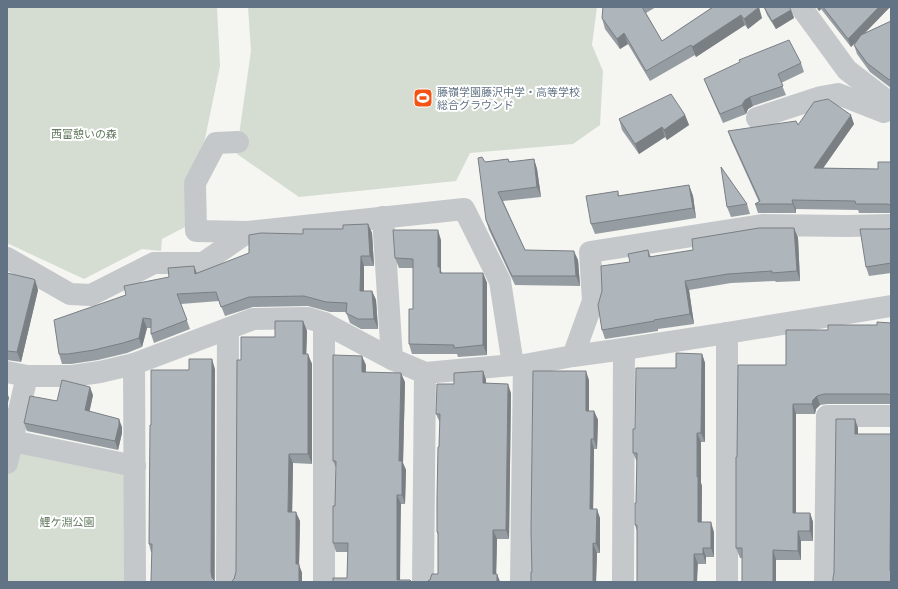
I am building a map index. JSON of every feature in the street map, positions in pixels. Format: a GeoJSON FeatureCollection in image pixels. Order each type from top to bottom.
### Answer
{"type":"FeatureCollection","features":[{"type":"Feature","properties":{"kind":"street"},"geometry":{"type":"LineString","coordinates":[[801,7],[847,70],[886,100],[891,102]]}},
{"type":"Feature","properties":{"kind":"street"},"geometry":{"type":"LineString","coordinates":[[757,118],[821,96],[838,94],[884,112],[891,106]]}},
{"type":"Feature","properties":{"kind":"street"},"geometry":{"type":"LineString","coordinates":[[238,142],[216,143],[195,183],[196,231],[248,232],[464,209],[500,281],[518,365],[521,582]]}},
{"type":"Feature","properties":{"kind":"street"},"geometry":{"type":"LineString","coordinates":[[383,217],[392,359]]}},
{"type":"Feature","properties":{"kind":"street"},"geometry":{"type":"LineString","coordinates":[[573,356],[593,301],[590,252],[762,225],[891,225]]}},
{"type":"Feature","properties":{"kind":"street"},"geometry":{"type":"LineString","coordinates":[[7,258],[70,294],[90,295],[154,263],[203,263],[248,232]]}},
{"type":"Feature","properties":{"kind":"street"},"geometry":{"type":"LineString","coordinates":[[7,463],[12,441],[17,374],[72,376],[100,372],[134,364],[253,319],[308,318],[324,324],[392,359],[425,373],[518,365],[891,306]]}},
{"type":"Feature","properties":{"kind":"street"},"geometry":{"type":"LineString","coordinates":[[324,324],[324,582]]}},
{"type":"Feature","properties":{"kind":"street"},"geometry":{"type":"LineString","coordinates":[[227,582],[228,329]]}},
{"type":"Feature","properties":{"kind":"street"},"geometry":{"type":"LineString","coordinates":[[726,582],[727,333]]}},
{"type":"Feature","properties":{"kind":"street"},"geometry":{"type":"LineString","coordinates":[[623,582],[624,349]]}},
{"type":"Feature","properties":{"kind":"street"},"geometry":{"type":"LineString","coordinates":[[134,364],[135,582]]}},
{"type":"Feature","properties":{"kind":"street"},"geometry":{"type":"LineString","coordinates":[[423,582],[425,373]]}},
{"type":"Feature","properties":{"kind":"street"},"geometry":{"type":"LineString","coordinates":[[825,582],[827,416],[891,416]]}},
{"type":"Feature","properties":{"kind":"street"},"geometry":{"type":"LineString","coordinates":[[12,441],[135,466]]}},
{"type":"Feature","properties":{"kind":"green space","name":"西富憩いの森"},"geometry":{"type":"Polygon","coordinates":[[[7,7],[217,7],[220,66],[187,226],[162,239],[161,251],[142,249],[84,279],[7,243],[7,7]]]}},
{"type":"Feature","properties":{"kind":"green space","name":"藤嶺学園藤沢中学・高等学校 総合グラウンド"},"geometry":{"type":"Polygon","coordinates":[[[248,7],[597,7],[592,45],[603,71],[600,125],[573,144],[470,153],[456,181],[299,197],[237,154],[251,51],[248,7]]]}},
{"type":"Feature","properties":{"kind":"green space","name":"鯉ケ淵公園"},"geometry":{"type":"Polygon","coordinates":[[[10,450],[128,471],[127,582],[7,582],[7,482],[10,450]]]}},
{"type":"Feature","properties":{"kind":"building"},"geometry":{"type":"Polygon","coordinates":[[[603,7],[642,7],[662,41],[713,7],[759,7],[744,19],[741,15],[692,47],[691,45],[646,71],[624,33],[617,39],[602,18],[603,7]]]}},
{"type":"Feature","properties":{"kind":"building"},"geometry":{"type":"Polygon","coordinates":[[[764,7],[789,7],[791,10],[772,21],[764,7]]]}},
{"type":"Feature","properties":{"kind":"building"},"geometry":{"type":"Polygon","coordinates":[[[823,7],[879,7],[848,39],[823,7]]]}},
{"type":"Feature","properties":{"kind":"building"},"geometry":{"type":"Polygon","coordinates":[[[891,21],[891,80],[867,63],[854,45],[861,35],[891,21]]]}},
{"type":"Feature","properties":{"kind":"building"},"geometry":{"type":"Polygon","coordinates":[[[789,40],[801,63],[778,74],[783,86],[750,97],[745,100],[742,105],[720,114],[704,79],[740,62],[739,60],[789,40]]]}},
{"type":"Feature","properties":{"kind":"building"},"geometry":{"type":"Polygon","coordinates":[[[671,94],[685,115],[664,130],[662,127],[635,144],[619,119],[671,94]]]}},
{"type":"Feature","properties":{"kind":"building"},"geometry":{"type":"Polygon","coordinates":[[[828,99],[851,115],[814,168],[878,169],[878,162],[891,162],[891,205],[856,204],[855,201],[792,200],[793,204],[755,204],[760,201],[728,131],[796,121],[798,125],[814,102],[828,99]]]}},
{"type":"Feature","properties":{"kind":"building"},"geometry":{"type":"Polygon","coordinates":[[[482,157],[485,162],[508,159],[509,162],[534,159],[537,187],[498,192],[525,250],[574,251],[576,276],[512,276],[486,220],[478,158],[482,157]]]}},
{"type":"Feature","properties":{"kind":"building"},"geometry":{"type":"Polygon","coordinates":[[[721,167],[747,204],[727,207],[721,167]]]}},
{"type":"Feature","properties":{"kind":"building"},"geometry":{"type":"Polygon","coordinates":[[[689,185],[693,208],[591,224],[586,196],[618,191],[618,196],[689,185]]]}},
{"type":"Feature","properties":{"kind":"building"},"geometry":{"type":"Polygon","coordinates":[[[368,224],[370,256],[361,256],[360,291],[372,291],[374,319],[358,319],[346,313],[347,303],[326,302],[304,296],[249,297],[221,307],[216,292],[177,294],[187,320],[151,334],[151,319],[143,318],[139,338],[94,350],[59,354],[54,320],[126,295],[124,286],[169,277],[168,268],[194,266],[195,274],[249,253],[249,235],[261,233],[303,234],[303,229],[343,229],[343,225],[368,224]]]}},
{"type":"Feature","properties":{"kind":"building"},"geometry":{"type":"Polygon","coordinates":[[[759,228],[794,228],[797,271],[728,274],[685,281],[690,314],[602,330],[598,305],[602,291],[601,266],[630,262],[628,254],[648,250],[649,257],[693,250],[692,239],[759,228]]]}},
{"type":"Feature","properties":{"kind":"building"},"geometry":{"type":"Polygon","coordinates":[[[891,228],[891,263],[866,267],[860,229],[891,228]]]}},
{"type":"Feature","properties":{"kind":"building"},"geometry":{"type":"Polygon","coordinates":[[[393,230],[438,230],[438,267],[440,267],[440,273],[483,273],[483,345],[454,348],[454,345],[409,344],[409,309],[413,309],[413,259],[395,258],[393,230]]]}},
{"type":"Feature","properties":{"kind":"building"},"geometry":{"type":"Polygon","coordinates":[[[7,273],[35,280],[17,352],[7,351],[7,273]]]}},
{"type":"Feature","properties":{"kind":"building"},"geometry":{"type":"Polygon","coordinates":[[[275,321],[303,321],[303,354],[308,354],[308,454],[289,454],[288,512],[296,512],[296,564],[299,564],[299,582],[231,582],[234,579],[236,572],[237,360],[241,360],[241,337],[275,337],[275,321]]]}},
{"type":"Feature","properties":{"kind":"building"},"geometry":{"type":"Polygon","coordinates":[[[877,322],[891,323],[891,395],[824,394],[817,396],[813,400],[812,404],[793,404],[793,513],[810,513],[810,531],[798,531],[798,551],[773,550],[773,582],[742,582],[742,548],[736,548],[738,365],[786,365],[786,330],[828,330],[828,325],[877,325],[877,322]]]}},
{"type":"Feature","properties":{"kind":"building"},"geometry":{"type":"Polygon","coordinates":[[[676,353],[702,354],[701,433],[697,433],[698,522],[711,522],[711,548],[703,548],[703,554],[694,554],[694,582],[637,582],[637,525],[635,525],[635,503],[637,453],[633,453],[636,368],[676,368],[676,353]]]}},
{"type":"Feature","properties":{"kind":"building"},"geometry":{"type":"Polygon","coordinates":[[[333,355],[362,356],[362,372],[401,373],[399,461],[402,461],[402,495],[397,495],[397,580],[410,580],[412,582],[333,582],[333,578],[347,578],[348,543],[333,543],[333,506],[335,506],[336,461],[333,461],[333,355]]]}},
{"type":"Feature","properties":{"kind":"building"},"geometry":{"type":"Polygon","coordinates":[[[189,359],[212,359],[211,572],[212,578],[216,582],[151,582],[152,544],[149,544],[151,370],[189,370],[189,359]]]}},
{"type":"Feature","properties":{"kind":"building"},"geometry":{"type":"Polygon","coordinates":[[[483,371],[483,383],[508,384],[506,530],[493,530],[493,574],[497,574],[497,582],[427,582],[430,580],[432,574],[438,574],[437,499],[440,414],[436,414],[437,384],[454,384],[454,373],[483,371]]]}},
{"type":"Feature","properties":{"kind":"building"},"geometry":{"type":"Polygon","coordinates":[[[533,371],[586,371],[586,411],[594,411],[594,439],[591,439],[590,509],[597,509],[596,544],[593,543],[593,582],[531,582],[533,371]]]}},
{"type":"Feature","properties":{"kind":"building"},"geometry":{"type":"Polygon","coordinates":[[[62,380],[90,387],[85,410],[119,419],[115,441],[24,423],[30,396],[57,401],[62,380]]]}},
{"type":"Feature","properties":{"kind":"building"},"geometry":{"type":"Polygon","coordinates":[[[836,419],[855,419],[855,434],[891,434],[891,582],[833,582],[836,419]]]}},
{"type":"Feature","properties":{"kind":"place","name":"藤嶺学園藤沢中学・高等学校 総合グラウンド"},"geometry":{"type":"Point","coordinates":[423,98]}}]}
